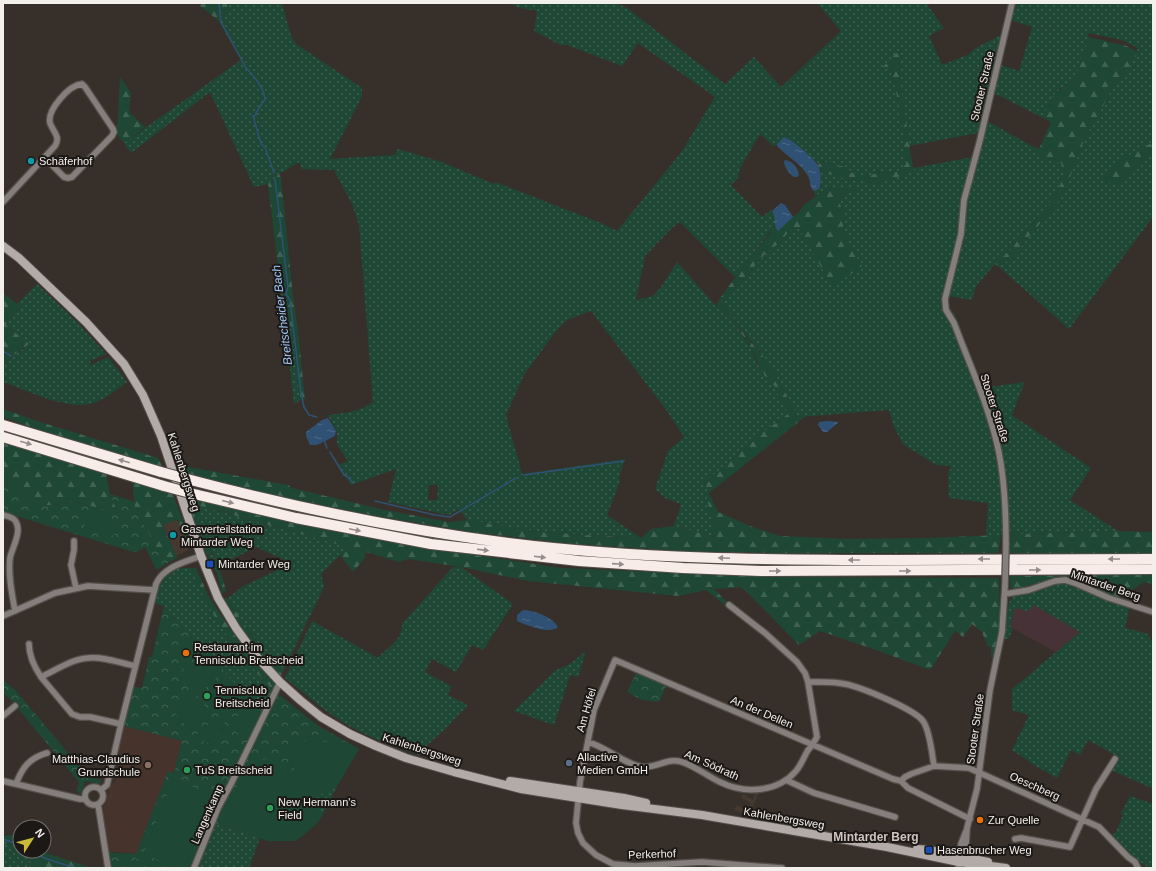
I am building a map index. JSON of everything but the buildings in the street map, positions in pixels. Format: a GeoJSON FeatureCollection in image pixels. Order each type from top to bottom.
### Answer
{"type":"FeatureCollection","features":[{"type":"Feature","properties":{"kind":"highway"},"geometry":{"type":"LineString","coordinates":[[3,425],[161,472],[299,507],[366,520],[509,543],[576,550],[683,557],[760,559],[1153,559]]}},
{"type":"Feature","properties":{"kind":"highway"},"geometry":{"type":"LineString","coordinates":[[3,437],[164,486],[296,518],[424,543],[579,561],[683,568],[761,571],[1153,569]]}},
{"type":"Feature","properties":{"kind":"street","name":"Stooter Straße"},"geometry":{"type":"LineString","coordinates":[[959,862],[966,845],[967,828],[979,772],[990,690],[1002,632],[1005,594],[1006,514],[999,453],[989,416],[954,323],[946,310],[945,299],[961,234],[964,200],[980,140],[1012,3]]}},
{"type":"Feature","properties":{"kind":"street"},"geometry":{"type":"LineString","coordinates":[[3,202],[45,158],[58,141],[50,123],[50,116],[60,99],[67,92],[77,84],[82,84],[113,128],[114,132],[112,136],[72,177],[64,177],[45,158]]}},
{"type":"Feature","properties":{"kind":"street","name":"Kahlenbergsweg"},"geometry":{"type":"LineString","coordinates":[[3,240],[11,247],[19,258]]}},
{"type":"Feature","properties":{"kind":"street","name":"Kahlenbergsweg"},"geometry":{"type":"LineString","coordinates":[[3,246],[19,258],[86,322],[110,348],[133,378],[152,414],[161,436],[213,588],[236,628],[257,657],[280,682],[321,717],[350,734],[376,746],[420,762],[521,788],[624,798],[702,815],[886,847],[959,862],[1006,868]]}},
{"type":"Feature","properties":{"kind":"street"},"geometry":{"type":"LineString","coordinates":[[3,515],[14,519],[17,522],[17,532],[10,561],[10,584],[15,611]]}},
{"type":"Feature","properties":{"kind":"street"},"geometry":{"type":"LineString","coordinates":[[74,541],[71,565],[76,588]]}},
{"type":"Feature","properties":{"kind":"street"},"geometry":{"type":"LineString","coordinates":[[101,790],[107,785],[154,590],[159,578],[165,572],[180,564],[201,556]]}},
{"type":"Feature","properties":{"kind":"street","name":"Mintarder Berg"},"geometry":{"type":"LineString","coordinates":[[1005,594],[1029,590],[1055,581],[1065,580],[1109,598],[1153,612]]}},
{"type":"Feature","properties":{"kind":"street"},"geometry":{"type":"LineString","coordinates":[[3,616],[55,593],[76,588],[105,586],[154,590]]}},
{"type":"Feature","properties":{"kind":"street"},"geometry":{"type":"LineString","coordinates":[[729,605],[765,633],[803,669],[808,682],[817,737],[813,745]]}},
{"type":"Feature","properties":{"kind":"street"},"geometry":{"type":"LineString","coordinates":[[28,644],[37,671],[72,714],[80,717],[90,717],[121,724]]}},
{"type":"Feature","properties":{"kind":"street"},"geometry":{"type":"LineString","coordinates":[[41,677],[77,660],[87,658],[96,657],[135,666]]}},
{"type":"Feature","properties":{"kind":"street","name":"Am Höfel"},"geometry":{"type":"LineString","coordinates":[[578,794],[594,710],[615,660]]}},
{"type":"Feature","properties":{"kind":"street","name":"An der Dellen"},"geometry":{"type":"LineString","coordinates":[[615,660],[892,779],[901,781],[908,788],[970,819]]}},
{"type":"Feature","properties":{"kind":"street","name":"Langenkamp"},"geometry":{"type":"LineString","coordinates":[[194,868],[218,808],[280,682]]}},
{"type":"Feature","properties":{"kind":"street"},"geometry":{"type":"LineString","coordinates":[[808,682],[844,684],[855,687],[903,707],[916,714],[922,720],[926,727],[934,766],[911,774],[901,781]]}},
{"type":"Feature","properties":{"kind":"street"},"geometry":{"type":"LineString","coordinates":[[3,716],[15,706]]}},
{"type":"Feature","properties":{"kind":"street","name":"Am Södrath"},"geometry":{"type":"LineString","coordinates":[[588,742],[598,745],[634,765],[643,767],[671,760],[682,762],[720,782],[736,788],[760,789],[773,786],[786,780],[801,764],[808,750],[813,745]]}},
{"type":"Feature","properties":{"kind":"street"},"geometry":{"type":"LineString","coordinates":[[16,784],[22,769],[37,756],[47,753]]}},
{"type":"Feature","properties":{"kind":"street"},"geometry":{"type":"LineString","coordinates":[[1015,839],[1021,838],[1070,847],[1096,789],[1115,759]]}},
{"type":"Feature","properties":{"kind":"street","name":"Oeschberg"},"geometry":{"type":"LineString","coordinates":[[934,766],[969,768],[1083,819],[1099,827],[1128,857],[1135,862],[1138,868]]}},
{"type":"Feature","properties":{"kind":"street"},"geometry":{"type":"LineString","coordinates":[[786,780],[814,793],[895,817]]}},
{"type":"Feature","properties":{"kind":"street"},"geometry":{"type":"LineString","coordinates":[[3,781],[85,799]]}},
{"type":"Feature","properties":{"kind":"street"},"geometry":{"type":"LineString","coordinates":[[90,788],[98,788],[101,790],[103,798],[98,804],[90,805],[85,799],[85,792],[90,788]]}},
{"type":"Feature","properties":{"kind":"street","name":"Perkerhof"},"geometry":{"type":"LineString","coordinates":[[578,794],[576,823],[578,833],[583,843],[596,856],[612,866],[690,862],[782,868]]}},
{"type":"Feature","properties":{"kind":"street"},"geometry":{"type":"LineString","coordinates":[[98,804],[108,868]]}},
{"type":"Feature","properties":{"kind":"street","name":"Kahlenbergsweg"},"geometry":{"type":"LineString","coordinates":[[959,862],[1011,868]]}},
{"type":"Feature","properties":{"kind":"shaded area"},"geometry":{"type":"Polygon","coordinates":[[[177,519],[189,547],[187,551],[176,556],[163,525],[177,519]]]}},
{"type":"Feature","properties":{"kind":"shaded area"},"geometry":{"type":"Polygon","coordinates":[[[1034,605],[1080,632],[1056,652],[1010,627],[1014,608],[1034,605]]]}},
{"type":"Feature","properties":{"kind":"shaded area","name":"Matthias-Claudius Grundschule"},"geometry":{"type":"Polygon","coordinates":[[[124,726],[182,741],[174,773],[168,772],[136,855],[132,853],[108,851],[102,814],[110,786],[115,782],[122,759],[118,750],[124,726]]]}},
{"type":"Feature","properties":{"kind":"shaded area"},"geometry":{"type":"Polygon","coordinates":[[[757,789],[760,789],[753,808],[759,810],[758,817],[734,810],[737,805],[747,810],[751,803],[741,798],[743,794],[753,800],[757,789]]]}},
{"type":"Feature","properties":{"kind":"green space"},"geometry":{"type":"Polygon","coordinates":[[[202,3],[227,3],[228,12],[218,20],[200,6],[202,3]]]}},
{"type":"Feature","properties":{"kind":"green space"},"geometry":{"type":"Polygon","coordinates":[[[227,3],[282,3],[291,36],[296,44],[362,88],[362,96],[330,159],[395,155],[398,149],[439,161],[494,184],[495,182],[601,223],[617,231],[680,154],[715,97],[638,43],[622,66],[567,45],[560,45],[534,31],[537,11],[520,8],[508,3],[616,3],[627,8],[725,84],[754,57],[781,87],[841,31],[817,3],[926,3],[944,28],[929,36],[942,65],[970,54],[974,49],[999,36],[1006,38],[1001,65],[1019,71],[1032,27],[1005,18],[1009,3],[1153,3],[1153,142],[1117,165],[1119,186],[1153,154],[1153,217],[1069,329],[999,267],[1014,255],[1062,197],[1074,167],[1077,155],[1088,133],[1110,93],[1135,58],[1138,48],[1122,40],[1089,33],[1075,80],[1059,89],[1045,113],[1045,119],[988,90],[978,133],[909,146],[898,69],[901,54],[892,72],[901,114],[906,164],[897,172],[857,175],[849,170],[830,163],[823,162],[818,164],[786,137],[773,146],[760,134],[740,168],[738,178],[731,185],[762,217],[771,210],[775,217],[775,226],[735,277],[680,222],[672,228],[645,256],[636,300],[653,296],[661,287],[677,262],[739,330],[765,376],[774,385],[788,414],[766,430],[704,483],[709,493],[708,503],[715,537],[674,526],[681,504],[665,498],[655,489],[668,451],[684,437],[667,411],[591,311],[567,320],[556,331],[524,375],[506,415],[522,474],[625,459],[619,477],[620,481],[607,515],[641,538],[548,533],[467,520],[459,509],[449,515],[388,502],[396,469],[351,485],[338,465],[348,461],[337,445],[337,432],[328,415],[358,410],[373,402],[359,225],[352,204],[334,170],[302,169],[299,162],[279,174],[268,184],[254,187],[210,92],[131,153],[124,143],[241,60],[218,20],[228,12],[227,3]],[[429,485],[428,500],[437,500],[438,485],[429,485]]]}},
{"type":"Feature","properties":{"kind":"green space"},"geometry":{"type":"Polygon","coordinates":[[[1088,37],[1127,46],[1137,52],[1135,58],[1110,93],[1088,133],[1077,155],[1074,167],[1062,197],[1014,255],[999,267],[995,264],[1009,251],[1051,201],[1059,188],[1065,172],[1061,163],[1040,157],[1031,150],[1030,145],[1039,149],[1051,122],[1045,119],[1047,105],[1058,91],[1075,80],[1088,37]]]}},
{"type":"Feature","properties":{"kind":"green space"},"geometry":{"type":"Polygon","coordinates":[[[896,53],[901,54],[898,69],[913,168],[915,171],[868,187],[867,180],[856,180],[851,178],[845,179],[820,171],[817,165],[823,162],[830,163],[835,166],[842,166],[857,175],[897,172],[906,164],[901,114],[892,72],[883,67],[896,53]]]}},
{"type":"Feature","properties":{"kind":"green space"},"geometry":{"type":"Polygon","coordinates":[[[120,77],[131,93],[129,112],[145,127],[124,143],[117,134],[120,77]]]}},
{"type":"Feature","properties":{"kind":"green space"},"geometry":{"type":"Polygon","coordinates":[[[987,121],[1030,145],[1031,150],[1040,157],[1061,163],[1065,172],[1059,188],[1051,201],[1009,251],[995,264],[976,286],[972,300],[948,296],[947,304],[956,317],[982,388],[1025,382],[1012,415],[1091,468],[1070,500],[1118,531],[1021,534],[1010,531],[1007,485],[1001,450],[991,411],[985,410],[1000,476],[1004,533],[1001,535],[986,536],[988,503],[949,498],[948,475],[951,466],[936,465],[903,444],[894,427],[889,410],[798,417],[769,363],[722,303],[764,255],[779,243],[793,227],[798,226],[807,243],[859,261],[850,246],[843,227],[844,213],[838,200],[841,195],[857,190],[855,186],[843,190],[828,188],[815,196],[814,191],[819,189],[821,185],[820,171],[856,180],[867,180],[868,187],[914,171],[913,168],[973,157],[987,121]]]}},
{"type":"Feature","properties":{"kind":"green space"},"geometry":{"type":"Polygon","coordinates":[[[1153,142],[1153,154],[1119,186],[1111,183],[1101,176],[1125,158],[1153,142]]]}},
{"type":"Feature","properties":{"kind":"green space"},"geometry":{"type":"Polygon","coordinates":[[[279,174],[281,178],[305,400],[301,400],[298,386],[293,330],[284,316],[268,184],[279,174]]]}},
{"type":"Feature","properties":{"kind":"green space"},"geometry":{"type":"Polygon","coordinates":[[[855,186],[858,188],[857,190],[841,195],[838,200],[844,213],[843,227],[850,246],[862,267],[832,286],[798,227],[793,227],[779,243],[764,255],[722,303],[749,340],[769,363],[798,417],[806,416],[709,493],[704,483],[766,430],[788,414],[774,385],[765,376],[747,341],[739,330],[716,306],[718,301],[745,264],[770,234],[772,229],[798,213],[805,204],[828,188],[843,190],[855,186]]]}},
{"type":"Feature","properties":{"kind":"green space"},"geometry":{"type":"Polygon","coordinates":[[[37,284],[77,322],[106,354],[90,361],[91,365],[108,357],[127,382],[108,396],[96,402],[86,405],[75,405],[62,403],[36,395],[3,382],[3,363],[29,345],[6,325],[20,307],[17,304],[37,284]]]}},
{"type":"Feature","properties":{"kind":"green space"},"geometry":{"type":"Polygon","coordinates":[[[3,293],[20,306],[6,325],[29,344],[3,363],[3,293]]]}},
{"type":"Feature","properties":{"kind":"green space"},"geometry":{"type":"Polygon","coordinates":[[[284,316],[293,330],[298,386],[301,400],[294,404],[284,316]]]}},
{"type":"Feature","properties":{"kind":"green space"},"geometry":{"type":"Polygon","coordinates":[[[3,409],[158,458],[163,467],[60,437],[3,417],[3,409]]]}},
{"type":"Feature","properties":{"kind":"green space"},"geometry":{"type":"Polygon","coordinates":[[[3,442],[106,473],[110,494],[118,513],[75,502],[43,506],[25,497],[9,482],[3,480],[3,442]]]}},
{"type":"Feature","properties":{"kind":"green space"},"geometry":{"type":"Polygon","coordinates":[[[177,463],[189,467],[288,485],[292,488],[385,510],[449,522],[467,520],[548,533],[641,538],[651,529],[674,526],[715,537],[708,503],[709,493],[718,512],[750,526],[780,536],[847,539],[1001,535],[998,553],[778,553],[683,551],[575,544],[472,532],[377,516],[267,494],[180,472],[177,463]]]}},
{"type":"Feature","properties":{"kind":"green space"},"geometry":{"type":"Polygon","coordinates":[[[3,480],[9,482],[25,497],[43,506],[75,502],[118,513],[110,494],[135,502],[135,507],[158,551],[169,562],[159,569],[156,569],[145,547],[137,552],[134,552],[3,512],[3,480]]]}},
{"type":"Feature","properties":{"kind":"green space"},"geometry":{"type":"Polygon","coordinates":[[[132,481],[173,494],[190,546],[189,547],[177,519],[163,525],[177,558],[169,562],[158,551],[135,507],[132,481]]]}},
{"type":"Feature","properties":{"kind":"green space"},"geometry":{"type":"Polygon","coordinates":[[[184,496],[294,523],[401,544],[561,568],[777,577],[999,578],[1000,624],[992,664],[991,647],[988,647],[982,632],[972,624],[963,637],[955,631],[930,670],[820,631],[799,645],[747,592],[740,587],[714,589],[728,603],[726,606],[706,590],[678,596],[528,581],[461,567],[408,559],[399,562],[366,552],[364,559],[353,572],[340,555],[347,547],[194,504],[205,540],[209,544],[212,555],[223,579],[226,591],[222,594],[217,573],[205,551],[184,496]]]}},
{"type":"Feature","properties":{"kind":"green space"},"geometry":{"type":"Polygon","coordinates":[[[193,504],[348,547],[321,574],[324,587],[282,674],[247,628],[228,598],[242,587],[288,565],[285,560],[256,547],[218,566],[211,549],[205,540],[193,504]]]}},
{"type":"Feature","properties":{"kind":"green space"},"geometry":{"type":"Polygon","coordinates":[[[89,513],[118,522],[114,536],[84,527],[89,513]]]}},
{"type":"Feature","properties":{"kind":"green space"},"geometry":{"type":"Polygon","coordinates":[[[1010,531],[1021,534],[1118,531],[1153,532],[1153,553],[1010,553],[1010,531]]]}},
{"type":"Feature","properties":{"kind":"green space"},"geometry":{"type":"Polygon","coordinates":[[[453,567],[461,567],[513,604],[483,650],[472,645],[456,672],[432,659],[425,672],[451,686],[448,695],[468,705],[423,749],[419,755],[361,732],[339,720],[285,678],[312,621],[378,658],[400,635],[402,624],[453,567]]]}},
{"type":"Feature","properties":{"kind":"green space"},"geometry":{"type":"Polygon","coordinates":[[[179,568],[192,568],[198,585],[226,634],[275,692],[263,715],[164,606],[153,603],[162,582],[169,574],[179,568]]]}},
{"type":"Feature","properties":{"kind":"green space"},"geometry":{"type":"Polygon","coordinates":[[[192,568],[196,568],[209,597],[230,629],[252,659],[277,686],[275,692],[226,634],[198,585],[192,568]]]}},
{"type":"Feature","properties":{"kind":"green space"},"geometry":{"type":"Polygon","coordinates":[[[1153,574],[1153,584],[1144,582],[1118,599],[1073,579],[1059,578],[1014,589],[1010,587],[1010,576],[1153,574]]]}},
{"type":"Feature","properties":{"kind":"green space"},"geometry":{"type":"Polygon","coordinates":[[[1056,583],[1067,583],[1129,608],[1125,628],[1148,634],[1153,642],[1153,789],[1111,770],[1118,757],[1088,740],[1080,755],[1071,750],[1057,778],[1030,763],[1012,750],[1029,715],[1012,710],[1012,689],[1080,632],[1034,605],[1029,611],[1014,608],[1010,627],[1013,629],[1008,639],[1005,639],[1006,618],[1009,602],[1014,597],[1025,592],[1056,583]]]}},
{"type":"Feature","properties":{"kind":"green space"},"geometry":{"type":"Polygon","coordinates":[[[228,598],[247,628],[282,674],[280,677],[243,632],[224,599],[228,598]]]}},
{"type":"Feature","properties":{"kind":"green space"},"geometry":{"type":"Polygon","coordinates":[[[164,606],[266,717],[278,694],[317,725],[359,749],[337,786],[309,800],[322,816],[318,822],[301,837],[294,841],[268,841],[211,822],[193,868],[175,868],[169,866],[168,868],[110,868],[108,851],[115,853],[136,854],[168,771],[174,773],[182,741],[124,726],[134,687],[142,688],[149,657],[152,657],[164,606]]]}},
{"type":"Feature","properties":{"kind":"green space"},"geometry":{"type":"Polygon","coordinates":[[[586,651],[578,677],[570,675],[554,725],[514,711],[556,670],[570,664],[586,651]]]}},
{"type":"Feature","properties":{"kind":"green space"},"geometry":{"type":"Polygon","coordinates":[[[203,653],[221,673],[201,692],[182,671],[203,653]]]}},
{"type":"Feature","properties":{"kind":"green space"},"geometry":{"type":"Polygon","coordinates":[[[636,673],[666,686],[659,702],[642,700],[627,692],[636,673]]]}},
{"type":"Feature","properties":{"kind":"green space"},"geometry":{"type":"Polygon","coordinates":[[[3,680],[17,692],[88,777],[101,780],[100,784],[85,781],[81,794],[77,792],[79,782],[11,700],[3,693],[3,680]]]}},
{"type":"Feature","properties":{"kind":"green space"},"geometry":{"type":"Polygon","coordinates":[[[229,681],[247,702],[226,720],[208,700],[229,681]]]}},
{"type":"Feature","properties":{"kind":"green space"},"geometry":{"type":"Polygon","coordinates":[[[194,694],[212,714],[192,732],[174,712],[194,694]]]}},
{"type":"Feature","properties":{"kind":"green space"},"geometry":{"type":"Polygon","coordinates":[[[250,705],[260,716],[239,735],[229,724],[250,705]]]}},
{"type":"Feature","properties":{"kind":"green space"},"geometry":{"type":"Polygon","coordinates":[[[218,716],[227,726],[206,744],[197,734],[218,716]]]}},
{"type":"Feature","properties":{"kind":"green space","name":"New Hermann's Field"},"geometry":{"type":"Polygon","coordinates":[[[299,741],[346,742],[359,749],[337,786],[309,800],[322,816],[318,822],[301,837],[294,841],[268,841],[218,822],[242,778],[261,760],[270,760],[298,785],[290,752],[293,746],[299,741]]]}},
{"type":"Feature","properties":{"kind":"green space"},"geometry":{"type":"Polygon","coordinates":[[[173,779],[219,797],[191,868],[178,868],[144,854],[173,779]]]}},
{"type":"Feature","properties":{"kind":"green space"},"geometry":{"type":"Polygon","coordinates":[[[166,780],[168,781],[138,859],[135,858],[166,780]]]}},
{"type":"Feature","properties":{"kind":"green space"},"geometry":{"type":"Polygon","coordinates":[[[337,786],[322,816],[309,800],[337,786]]]}},
{"type":"Feature","properties":{"kind":"green space"},"geometry":{"type":"Polygon","coordinates":[[[1130,796],[1153,804],[1153,868],[1149,868],[1130,856],[1112,836],[1116,832],[1123,815],[1121,814],[1130,796]]]}},
{"type":"Feature","properties":{"kind":"green space"},"geometry":{"type":"Polygon","coordinates":[[[214,823],[260,838],[249,868],[197,868],[214,823]]]}},
{"type":"Feature","properties":{"kind":"green space"},"geometry":{"type":"Polygon","coordinates":[[[12,835],[12,845],[3,843],[3,836],[12,835]]]}},
{"type":"Feature","properties":{"kind":"green space"},"geometry":{"type":"Polygon","coordinates":[[[3,843],[12,845],[12,859],[31,860],[29,868],[3,868],[3,843]]]}},
{"type":"Feature","properties":{"kind":"green space"},"geometry":{"type":"Polygon","coordinates":[[[52,855],[92,868],[29,868],[30,859],[52,859],[52,855]]]}},
{"type":"Feature","properties":{"kind":"water"},"geometry":{"type":"Polygon","coordinates":[[[784,137],[802,149],[817,164],[821,176],[819,189],[814,191],[812,189],[805,171],[777,146],[777,144],[784,137]]]}},
{"type":"Feature","properties":{"kind":"water"},"geometry":{"type":"Polygon","coordinates":[[[785,160],[793,163],[796,167],[799,175],[797,177],[794,177],[787,170],[784,162],[785,160]]]}},
{"type":"Feature","properties":{"kind":"water"},"geometry":{"type":"Polygon","coordinates":[[[781,203],[785,205],[793,217],[778,231],[772,211],[781,203]]]}},
{"type":"Feature","properties":{"kind":"water"},"geometry":{"type":"Polygon","coordinates":[[[328,418],[336,431],[335,436],[317,445],[310,445],[306,432],[322,420],[328,418]]]}},
{"type":"Feature","properties":{"kind":"water"},"geometry":{"type":"Polygon","coordinates":[[[819,422],[839,422],[827,432],[823,432],[818,425],[819,422]]]}},
{"type":"Feature","properties":{"kind":"water"},"geometry":{"type":"Polygon","coordinates":[[[523,610],[532,611],[547,617],[558,627],[544,630],[517,621],[517,615],[523,610]]]}},
{"type":"Feature","properties":{"kind":"waterway","name":"Breitscheider Bach"},"geometry":{"type":"LineString","coordinates":[[219,3],[221,22],[246,68],[258,82],[263,91],[265,99],[256,115],[253,116],[261,144],[265,147],[274,173]]}},
{"type":"Feature","properties":{"kind":"waterway","name":"Breitscheider Bach"},"geometry":{"type":"LineString","coordinates":[[275,179],[288,287],[286,294],[290,300],[301,393],[304,407],[309,415],[317,417]]}},
{"type":"Feature","properties":{"kind":"waterway"},"geometry":{"type":"LineString","coordinates":[[3,351],[11,356]]}},
{"type":"Feature","properties":{"kind":"waterway"},"geometry":{"type":"LineString","coordinates":[[324,440],[327,448]]}},
{"type":"Feature","properties":{"kind":"waterway"},"geometry":{"type":"LineString","coordinates":[[330,452],[344,475],[353,483]]}},
{"type":"Feature","properties":{"kind":"waterway"},"geometry":{"type":"LineString","coordinates":[[524,475],[624,461]]}},
{"type":"Feature","properties":{"kind":"waterway"},"geometry":{"type":"LineString","coordinates":[[375,501],[450,517],[516,478]]}},
{"type":"Feature","properties":{"kind":"waterway"},"geometry":{"type":"LineString","coordinates":[[3,839],[12,842]]}},
{"type":"Feature","properties":{"kind":"waterway"},"geometry":{"type":"LineString","coordinates":[[47,859],[75,868]]}},
{"type":"Feature","properties":{"kind":"place","name":"Schäferhof"},"geometry":{"type":"Point","coordinates":[31,161]}},
{"type":"Feature","properties":{"kind":"place","name":"Gasverteilstation Mintarder Weg"},"geometry":{"type":"Point","coordinates":[173,535]}},
{"type":"Feature","properties":{"kind":"place","name":"Mintarder Weg"},"geometry":{"type":"Point","coordinates":[210,564]}},
{"type":"Feature","properties":{"kind":"place","name":"Restaurant im Tennisclub Breitscheid"},"geometry":{"type":"Point","coordinates":[186,653]}},
{"type":"Feature","properties":{"kind":"place","name":"Tennisclub Breitscheid"},"geometry":{"type":"Point","coordinates":[207,696]}},
{"type":"Feature","properties":{"kind":"place","name":"Allactive Medien GmbH"},"geometry":{"type":"Point","coordinates":[569,763]}},
{"type":"Feature","properties":{"kind":"place","name":"Matthias-Claudius Grundschule"},"geometry":{"type":"Point","coordinates":[148,765]}},
{"type":"Feature","properties":{"kind":"place","name":"TuS Breitscheid"},"geometry":{"type":"Point","coordinates":[187,770]}},
{"type":"Feature","properties":{"kind":"place","name":"New Hermann's Field"},"geometry":{"type":"Point","coordinates":[270,808]}},
{"type":"Feature","properties":{"kind":"place","name":"Zur Quelle"},"geometry":{"type":"Point","coordinates":[980,820]}},
{"type":"Feature","properties":{"kind":"place","name":"Hasenbrucher Weg"},"geometry":{"type":"Point","coordinates":[929,850]}},
{"type":"Feature","properties":{"kind":"district","name":"Mintarder Berg"},"geometry":{"type":"Point","coordinates":[876,837]}}]}
